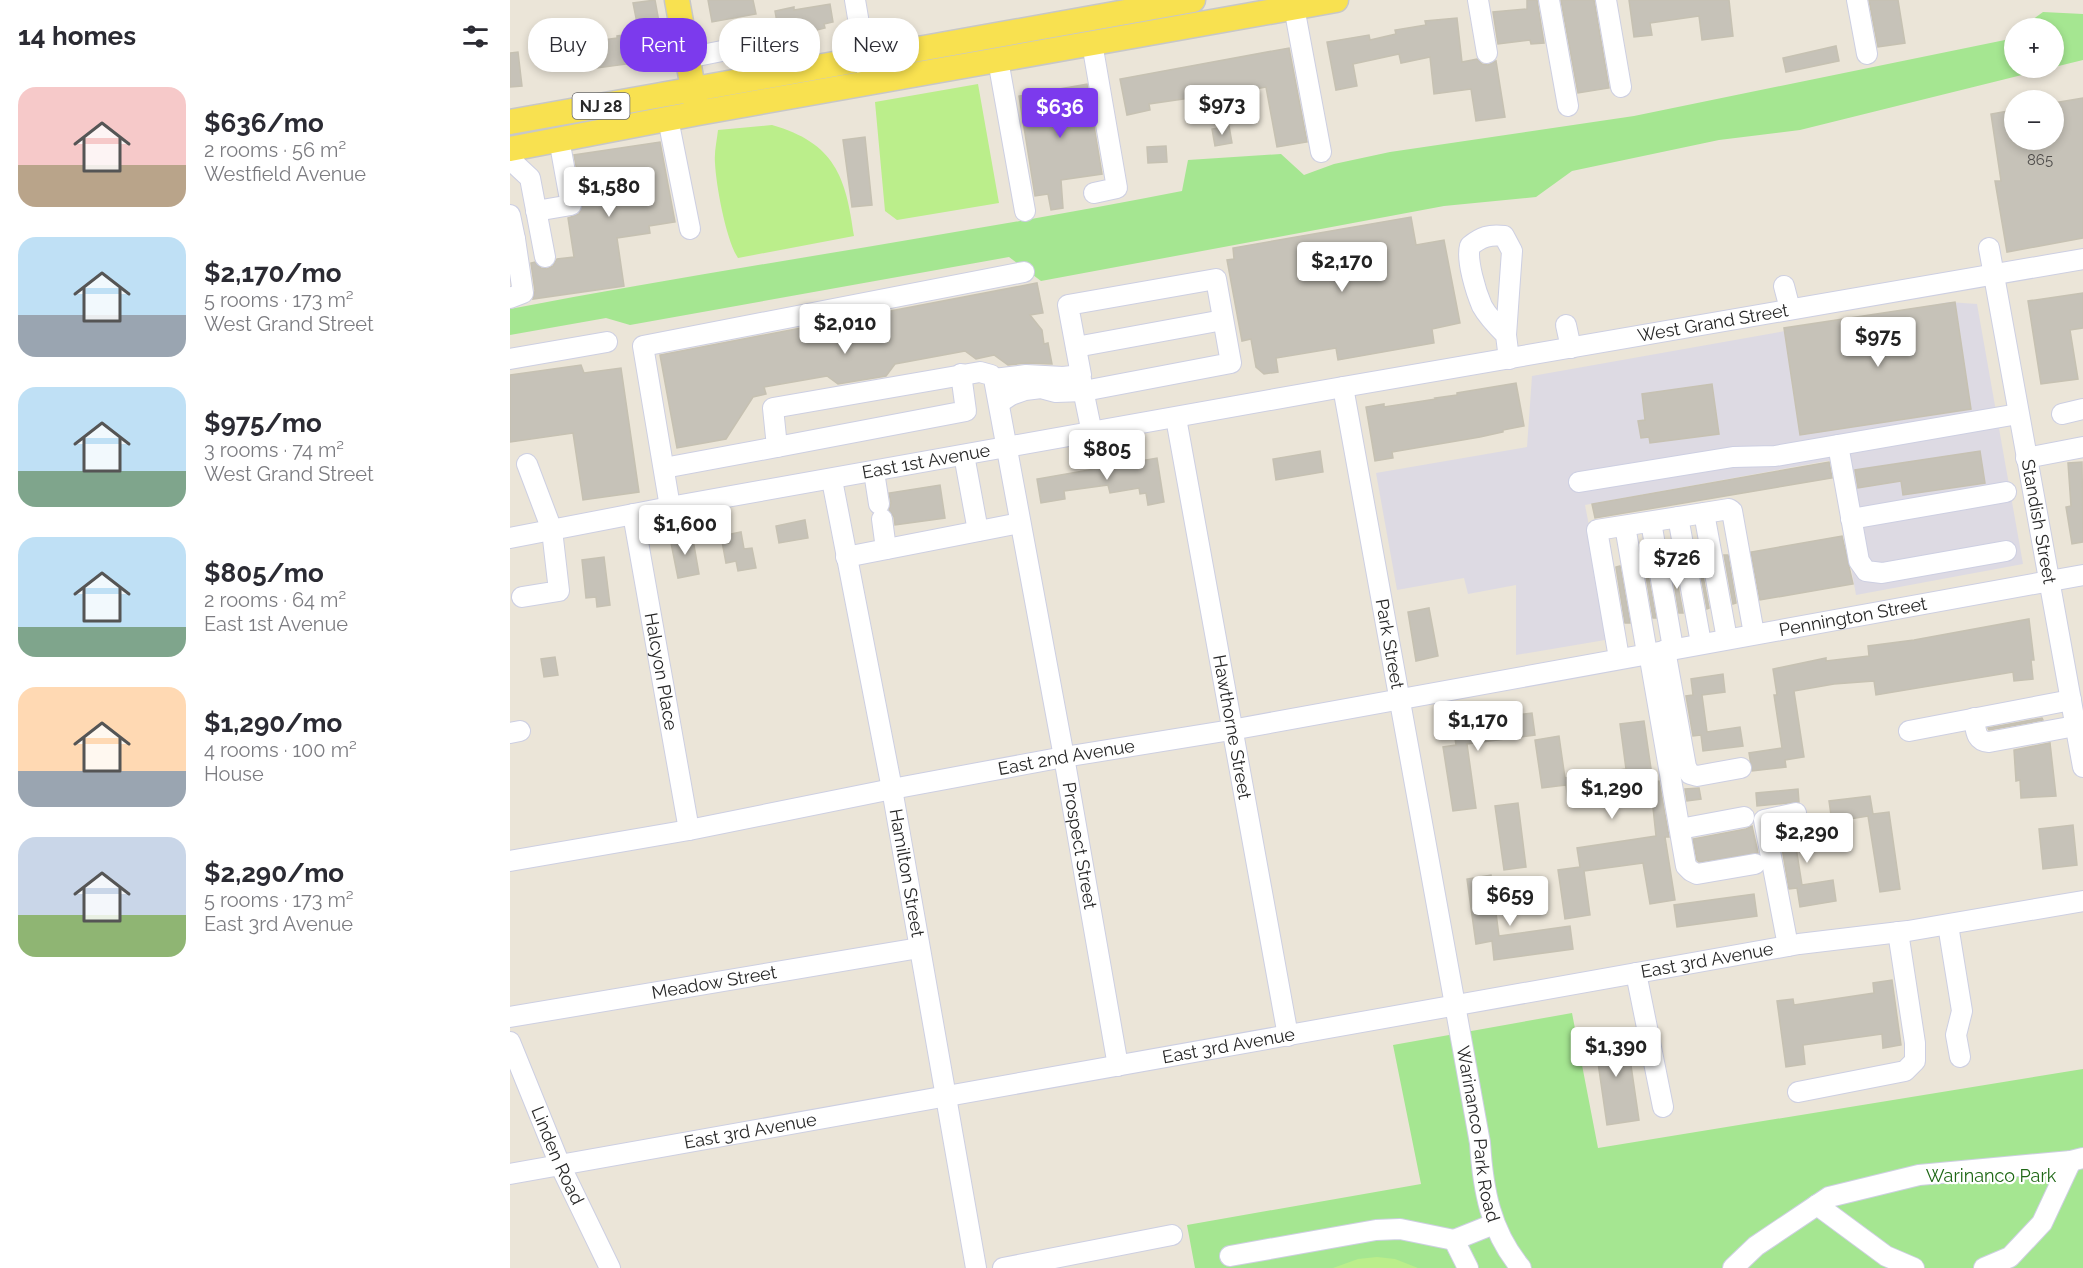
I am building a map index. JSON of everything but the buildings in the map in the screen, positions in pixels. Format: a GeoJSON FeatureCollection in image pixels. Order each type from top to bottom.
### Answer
{"type":"FeatureCollection","features":[{"type":"Feature","properties":{"kind":"main road"},"geometry":{"type":"LineString","coordinates":[[677,0],[680,18]]}},
{"type":"Feature","properties":{"kind":"main road","name":"NJ 28"},"geometry":{"type":"LineString","coordinates":[[919,48],[1166,2],[1193,0]]}},
{"type":"Feature","properties":{"kind":"main road","name":"NJ 28"},"geometry":{"type":"LineString","coordinates":[[511,148],[1336,0]]}},
{"type":"Feature","properties":{"kind":"main road","name":"NJ 28"},"geometry":{"type":"LineString","coordinates":[[510,122],[832,64]]}},
{"type":"Feature","properties":{"kind":"main road"},"geometry":{"type":"LineString","coordinates":[[690,72],[698,113]]}},
{"type":"Feature","properties":{"kind":"street"},"geometry":{"type":"LineString","coordinates":[[855,0],[858,18]]}},
{"type":"Feature","properties":{"kind":"street"},"geometry":{"type":"LineString","coordinates":[[1478,0],[1487,52]]}},
{"type":"Feature","properties":{"kind":"street"},"geometry":{"type":"LineString","coordinates":[[1549,0],[1568,106]]}},
{"type":"Feature","properties":{"kind":"street"},"geometry":{"type":"LineString","coordinates":[[1606,0],[1621,87]]}},
{"type":"Feature","properties":{"kind":"street"},"geometry":{"type":"LineString","coordinates":[[1857,0],[1867,54]]}},
{"type":"Feature","properties":{"kind":"street"},"geometry":{"type":"LineString","coordinates":[[1166,2],[1171,29]]}},
{"type":"Feature","properties":{"kind":"street"},"geometry":{"type":"LineString","coordinates":[[1294,8],[1321,152]]}},
{"type":"Feature","properties":{"kind":"street"},"geometry":{"type":"LineString","coordinates":[[707,54],[762,43],[768,76]]}},
{"type":"Feature","properties":{"kind":"street"},"geometry":{"type":"LineString","coordinates":[[1092,43],[1117,188],[1094,193]]}},
{"type":"Feature","properties":{"kind":"street"},"geometry":{"type":"LineString","coordinates":[[998,60],[1025,211]]}},
{"type":"Feature","properties":{"kind":"street"},"geometry":{"type":"LineString","coordinates":[[868,72],[870,82]]}},
{"type":"Feature","properties":{"kind":"street"},"geometry":{"type":"LineString","coordinates":[[668,119],[690,229]]}},
{"type":"Feature","properties":{"kind":"street"},"geometry":{"type":"LineString","coordinates":[[536,211],[571,205],[560,139]]}},
{"type":"Feature","properties":{"kind":"street"},"geometry":{"type":"LineString","coordinates":[[511,148],[515,164],[530,178],[545,257]]}},
{"type":"Feature","properties":{"kind":"street"},"geometry":{"type":"LineString","coordinates":[[510,215],[512,240],[523,293],[510,298]]}},
{"type":"Feature","properties":{"kind":"street"},"geometry":{"type":"LineString","coordinates":[[1506,335],[1483,306],[1468,259],[1470,246],[1481,237],[1504,236],[1512,251],[1506,335],[1509,359]]}},
{"type":"Feature","properties":{"kind":"street","name":"Standish Street"},"geometry":{"type":"LineString","coordinates":[[1989,248],[2083,767]]}},
{"type":"Feature","properties":{"kind":"street","name":"West Grand Street"},"geometry":{"type":"LineString","coordinates":[[1343,387],[1994,274],[2083,262]]}},
{"type":"Feature","properties":{"kind":"street"},"geometry":{"type":"LineString","coordinates":[[670,507],[643,346],[1024,272]]}},
{"type":"Feature","properties":{"kind":"street"},"geometry":{"type":"LineString","coordinates":[[999,404],[1011,395],[1033,389],[1048,388],[1056,392],[1082,383],[1231,363],[1216,279],[1068,305],[1082,383],[1092,433]]}},
{"type":"Feature","properties":{"kind":"street"},"geometry":{"type":"LineString","coordinates":[[1784,286],[1790,309]]}},
{"type":"Feature","properties":{"kind":"street"},"geometry":{"type":"LineString","coordinates":[[1076,348],[1223,320]]}},
{"type":"Feature","properties":{"kind":"street"},"geometry":{"type":"LineString","coordinates":[[1566,325],[1571,348]]}},
{"type":"Feature","properties":{"kind":"street"},"geometry":{"type":"LineString","coordinates":[[510,359],[607,342]]}},
{"type":"Feature","properties":{"kind":"street"},"geometry":{"type":"LineString","coordinates":[[777,447],[774,408],[980,372],[991,375],[994,379],[1026,375],[1063,377],[1082,383]]}},
{"type":"Feature","properties":{"kind":"street"},"geometry":{"type":"LineString","coordinates":[[664,468],[966,411],[961,374]]}},
{"type":"Feature","properties":{"kind":"street","name":"Prospect Street"},"geometry":{"type":"LineString","coordinates":[[994,379],[1118,1066]]}},
{"type":"Feature","properties":{"kind":"street","name":"East 1st Avenue"},"geometry":{"type":"LineString","coordinates":[[510,538],[670,507],[832,480],[1343,387]]}},
{"type":"Feature","properties":{"kind":"street","name":"Park Street"},"geometry":{"type":"LineString","coordinates":[[1343,387],[1455,1006]]}},
{"type":"Feature","properties":{"kind":"street"},"geometry":{"type":"LineString","coordinates":[[2062,414],[2083,409]]}},
{"type":"Feature","properties":{"kind":"street"},"geometry":{"type":"LineString","coordinates":[[1580,482],[1733,456],[1765,457],[2018,414]]}},
{"type":"Feature","properties":{"kind":"street","name":"Hawthorne Street"},"geometry":{"type":"LineString","coordinates":[[1176,418],[1288,1036]]}},
{"type":"Feature","properties":{"kind":"street"},"geometry":{"type":"LineString","coordinates":[[1838,445],[1860,564],[1866,572],[1882,573],[2006,551]]}},
{"type":"Feature","properties":{"kind":"street"},"geometry":{"type":"LineString","coordinates":[[2026,458],[2083,447]]}},
{"type":"Feature","properties":{"kind":"street"},"geometry":{"type":"LineString","coordinates":[[964,455],[978,531]]}},
{"type":"Feature","properties":{"kind":"street"},"geometry":{"type":"LineString","coordinates":[[522,597],[559,591],[552,530],[527,464]]}},
{"type":"Feature","properties":{"kind":"street"},"geometry":{"type":"LineString","coordinates":[[874,472],[886,549]]}},
{"type":"Feature","properties":{"kind":"street","name":"Hamilton Street"},"geometry":{"type":"LineString","coordinates":[[832,480],[892,789],[976,1268]]}},
{"type":"Feature","properties":{"kind":"street"},"geometry":{"type":"LineString","coordinates":[[1851,519],[2006,492]]}},
{"type":"Feature","properties":{"kind":"street"},"geometry":{"type":"LineString","coordinates":[[1621,658],[1596,533],[1598,530],[1732,510],[1754,634]]}},
{"type":"Feature","properties":{"kind":"street"},"geometry":{"type":"LineString","coordinates":[[1704,513],[1727,639]]}},
{"type":"Feature","properties":{"kind":"street","name":"Halcyon Place"},"geometry":{"type":"LineString","coordinates":[[633,514],[689,830]]}},
{"type":"Feature","properties":{"kind":"street"},"geometry":{"type":"LineString","coordinates":[[1678,517],[1701,643]]}},
{"type":"Feature","properties":{"kind":"street"},"geometry":{"type":"LineString","coordinates":[[1651,522],[1659,651],[1686,866],[1691,872],[1697,874],[1755,864]]}},
{"type":"Feature","properties":{"kind":"street"},"geometry":{"type":"LineString","coordinates":[[846,556],[1020,523]]}},
{"type":"Feature","properties":{"kind":"street"},"geometry":{"type":"LineString","coordinates":[[1624,526],[1659,651],[1686,767],[1690,774],[1697,776],[1741,768]]}},
{"type":"Feature","properties":{"kind":"street","name":"Pennington Street"},"geometry":{"type":"LineString","coordinates":[[1621,658],[2083,575]]}},
{"type":"Feature","properties":{"kind":"street","name":"East 2nd Avenue"},"geometry":{"type":"LineString","coordinates":[[510,861],[689,830],[1064,757],[1231,730],[1621,658]]}},
{"type":"Feature","properties":{"kind":"street"},"geometry":{"type":"LineString","coordinates":[[1909,731],[2071,700]]}},
{"type":"Feature","properties":{"kind":"street"},"geometry":{"type":"LineString","coordinates":[[1974,718],[1977,738],[1982,742],[2075,726]]}},
{"type":"Feature","properties":{"kind":"street"},"geometry":{"type":"LineString","coordinates":[[1788,946],[1764,820],[1796,813]]}},
{"type":"Feature","properties":{"kind":"street"},"geometry":{"type":"LineString","coordinates":[[1680,829],[1744,817]]}},
{"type":"Feature","properties":{"kind":"street","name":"East 3rd Avenue"},"geometry":{"type":"LineString","coordinates":[[510,1174],[1788,946],[1949,925],[2083,901]]}},
{"type":"Feature","properties":{"kind":"street"},"geometry":{"type":"LineString","coordinates":[[1949,925],[1962,1011],[1956,1035],[1960,1057]]}},
{"type":"Feature","properties":{"kind":"street"},"geometry":{"type":"LineString","coordinates":[[1798,1092],[1905,1071],[1915,1061],[1915,1043],[1898,932]]}},
{"type":"Feature","properties":{"kind":"street","name":"Meadow Street"},"geometry":{"type":"LineString","coordinates":[[510,1017],[920,948]]}},
{"type":"Feature","properties":{"kind":"street"},"geometry":{"type":"LineString","coordinates":[[1636,974],[1663,1107]]}},
{"type":"Feature","properties":{"kind":"street","name":"Warinanco Park Road"},"geometry":{"type":"LineString","coordinates":[[1454,1240],[1494,1224],[1483,1181],[1480,1143],[1455,1006]]}},
{"type":"Feature","properties":{"kind":"street","name":"Linden Road"},"geometry":{"type":"LineString","coordinates":[[510,1042],[560,1165],[610,1268]]}},
{"type":"Feature","properties":{"kind":"street"},"geometry":{"type":"LineString","coordinates":[[1733,1268],[1756,1246],[1829,1197],[1919,1175],[2077,1159]]}},
{"type":"Feature","properties":{"kind":"street"},"geometry":{"type":"LineString","coordinates":[[1984,1268],[2010,1257],[2042,1223],[2077,1159]]}},
{"type":"Feature","properties":{"kind":"street"},"geometry":{"type":"LineString","coordinates":[[1817,1205],[1886,1256],[1914,1268]]}},
{"type":"Feature","properties":{"kind":"street"},"geometry":{"type":"LineString","coordinates":[[1494,1224],[1521,1268]]}},
{"type":"Feature","properties":{"kind":"street"},"geometry":{"type":"LineString","coordinates":[[1230,1256],[1400,1229],[1454,1240],[1468,1268]]}},
{"type":"Feature","properties":{"kind":"street"},"geometry":{"type":"LineString","coordinates":[[1003,1268],[1172,1235]]}},
{"type":"Feature","properties":{"kind":"shaded area"},"geometry":{"type":"Polygon","coordinates":[[[1949,302],[1977,304],[2023,564],[1856,595],[1832,460],[1585,505],[1611,639],[1516,655],[1516,585],[1468,594],[1464,578],[1397,590],[1376,473],[1527,447],[1532,376],[1949,302]]]}},
{"type":"Feature","properties":{"kind":"green space"},"geometry":{"type":"Polygon","coordinates":[[[2043,12],[2083,14],[2083,60],[2064,65],[2064,18],[2035,18],[2043,12]]]}},
{"type":"Feature","properties":{"kind":"green space"},"geometry":{"type":"Polygon","coordinates":[[[2004,40],[2004,78],[2011,78],[1800,130],[1719,140],[1572,171],[1536,197],[1444,206],[1041,281],[1009,257],[630,325],[606,318],[510,335],[510,309],[1182,191],[1188,160],[1281,154],[1304,175],[1334,164],[1390,152],[1634,116],[2004,40]]]}},
{"type":"Feature","properties":{"kind":"green space"},"geometry":{"type":"Polygon","coordinates":[[[978,84],[999,203],[897,220],[885,211],[875,102],[978,84]]]}},
{"type":"Feature","properties":{"kind":"green space"},"geometry":{"type":"Polygon","coordinates":[[[772,125],[810,142],[824,152],[834,165],[847,196],[854,236],[738,258],[729,239],[717,185],[715,150],[718,130],[772,125]]]}},
{"type":"Feature","properties":{"kind":"green space","name":"Warinanco Park"},"geometry":{"type":"Polygon","coordinates":[[[1572,1013],[1598,1148],[2083,1069],[2083,1268],[1195,1268],[1187,1225],[1421,1184],[1393,1045],[1572,1013]]]}},
{"type":"Feature","properties":{"kind":"green space"},"geometry":{"type":"Polygon","coordinates":[[[1377,1257],[1395,1259],[1418,1268],[1333,1268],[1358,1259],[1377,1257]]]}}]}
